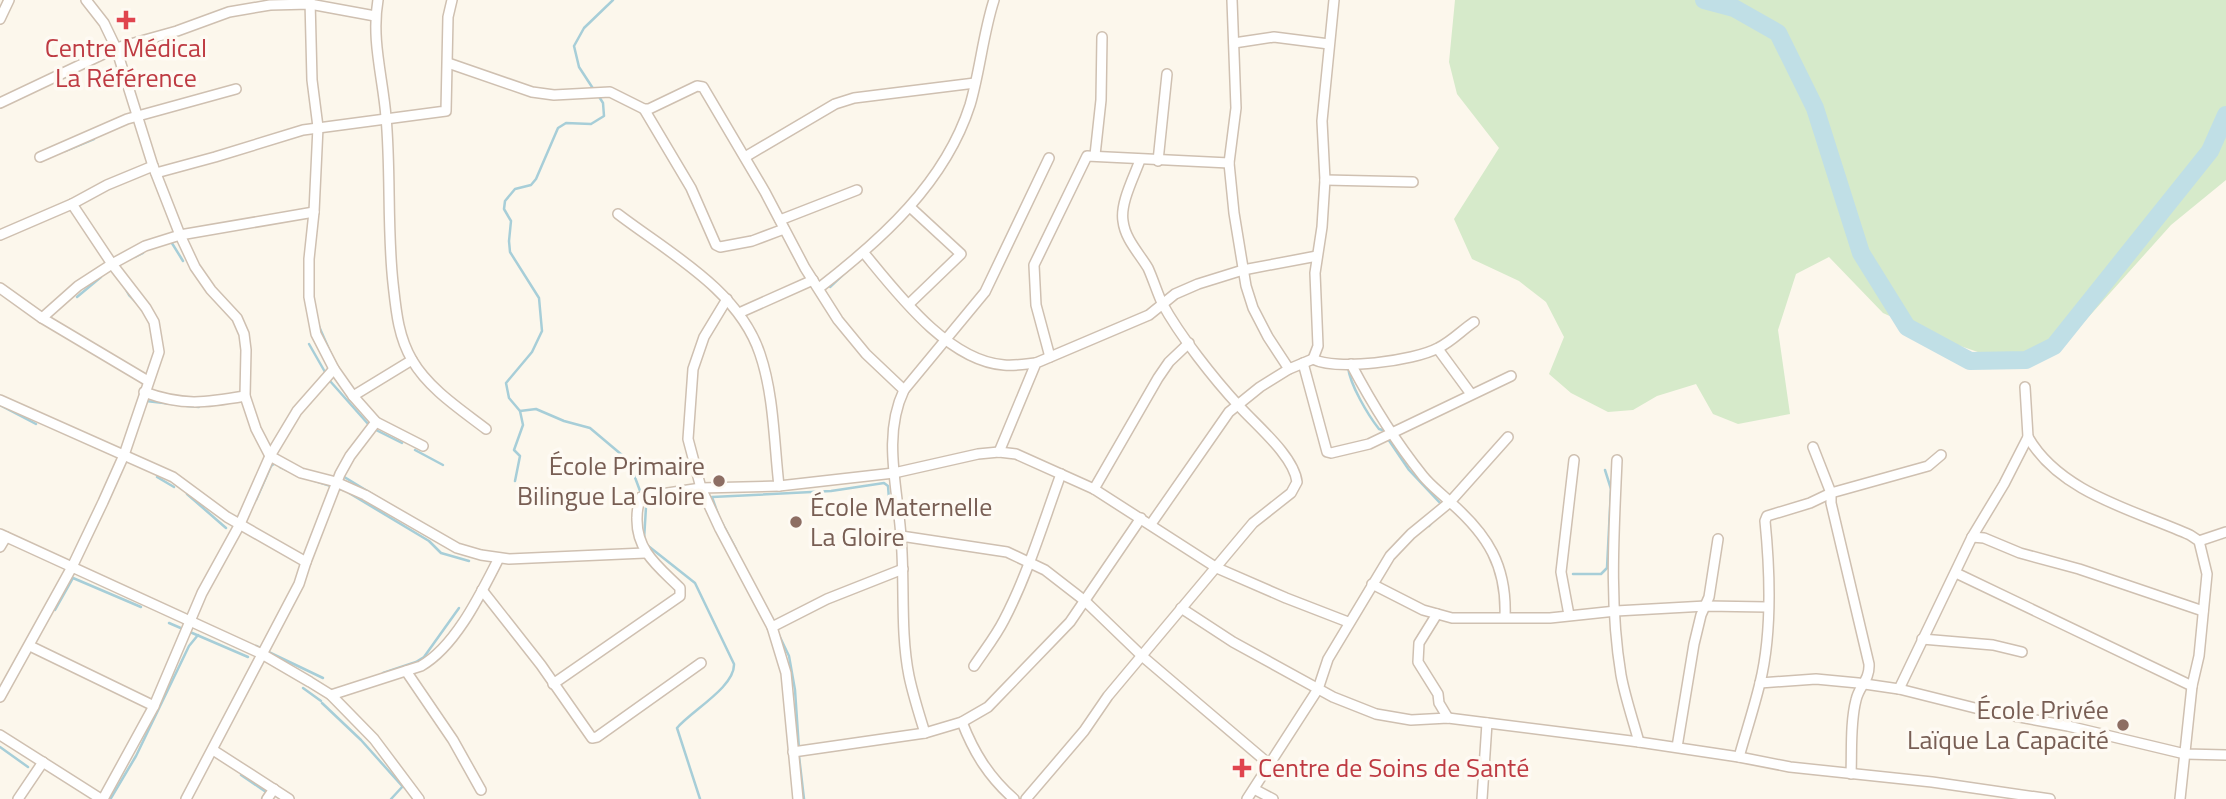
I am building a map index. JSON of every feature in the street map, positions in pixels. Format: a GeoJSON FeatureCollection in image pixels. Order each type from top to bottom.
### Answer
{"type":"FeatureCollection","features":[{"type":"Feature","properties":{"kind":"street"},"geometry":{"type":"LineString","coordinates":[[0,19],[9,0]]}},
{"type":"Feature","properties":{"kind":"street"},"geometry":{"type":"LineString","coordinates":[[86,0],[104,23],[116,48],[154,170],[195,267],[211,290],[237,318],[244,334],[245,396],[256,429],[270,456],[301,473],[336,482],[365,495],[457,548],[499,558],[645,553]]}},
{"type":"Feature","properties":{"kind":"street"},"geometry":{"type":"LineString","coordinates":[[378,0],[375,37],[386,118],[390,259],[398,328],[412,360],[423,375],[446,399],[486,429]]}},
{"type":"Feature","properties":{"kind":"street"},"geometry":{"type":"LineString","coordinates":[[0,235],[72,204],[107,185],[154,170],[318,127],[446,111],[448,17],[452,0]]}},
{"type":"Feature","properties":{"kind":"street"},"geometry":{"type":"LineString","coordinates":[[739,313],[816,284],[864,253],[910,207],[953,147],[970,105],[994,0]]}},
{"type":"Feature","properties":{"kind":"street"},"geometry":{"type":"LineString","coordinates":[[1232,0],[1236,108],[1229,163],[1234,214],[1246,289],[1256,316],[1289,369]]}},
{"type":"Feature","properties":{"kind":"street"},"geometry":{"type":"LineString","coordinates":[[1151,524],[1228,412],[1289,369],[1312,359],[1318,346],[1315,273],[1325,180],[1322,121],[1334,0]]}},
{"type":"Feature","properties":{"kind":"street"},"geometry":{"type":"LineString","coordinates":[[310,2],[312,80],[318,127],[309,297],[316,334],[334,369],[376,422],[423,446]]}},
{"type":"Feature","properties":{"kind":"street"},"geometry":{"type":"LineString","coordinates":[[0,103],[116,48],[177,31],[229,12],[310,2],[375,16]]}},
{"type":"Feature","properties":{"kind":"street"},"geometry":{"type":"LineString","coordinates":[[1096,155],[1101,100],[1102,37]]}},
{"type":"Feature","properties":{"kind":"street"},"geometry":{"type":"LineString","coordinates":[[1234,43],[1274,37],[1329,44]]}},
{"type":"Feature","properties":{"kind":"street"},"geometry":{"type":"LineString","coordinates":[[448,62],[532,92],[554,95],[607,92],[644,109],[691,188],[716,245],[720,247],[752,241],[857,190]]}},
{"type":"Feature","properties":{"kind":"street"},"geometry":{"type":"LineString","coordinates":[[1158,161],[1167,74]]}},
{"type":"Feature","properties":{"kind":"street"},"geometry":{"type":"LineString","coordinates":[[745,157],[835,104],[975,83]]}},
{"type":"Feature","properties":{"kind":"street"},"geometry":{"type":"LineString","coordinates":[[644,109],[700,85],[703,87],[838,320],[866,355],[904,390]]}},
{"type":"Feature","properties":{"kind":"street"},"geometry":{"type":"LineString","coordinates":[[40,157],[138,115],[236,89]]}},
{"type":"Feature","properties":{"kind":"street"},"geometry":{"type":"LineString","coordinates":[[1050,357],[1036,305],[1034,265],[1086,158],[1096,155],[1140,160],[1229,163]]}},
{"type":"Feature","properties":{"kind":"street"},"geometry":{"type":"LineString","coordinates":[[925,733],[909,675],[905,645],[901,536],[892,432],[897,405],[904,390],[992,280],[1049,158]]}},
{"type":"Feature","properties":{"kind":"street"},"geometry":{"type":"LineString","coordinates":[[1026,799],[1253,523],[1291,493],[1297,482],[1294,470],[1270,438],[1237,404],[1189,343],[1162,302],[1148,270],[1130,241],[1122,219],[1140,160]]}},
{"type":"Feature","properties":{"kind":"street"},"geometry":{"type":"LineString","coordinates":[[1325,180],[1413,183]]}},
{"type":"Feature","properties":{"kind":"street"},"geometry":{"type":"LineString","coordinates":[[0,698],[72,567],[124,455],[159,352],[154,322],[146,308],[112,264],[72,204]]}},
{"type":"Feature","properties":{"kind":"street"},"geometry":{"type":"LineString","coordinates":[[909,304],[961,254],[910,207]]}},
{"type":"Feature","properties":{"kind":"street"},"geometry":{"type":"LineString","coordinates":[[43,318],[78,286],[145,246],[180,235],[314,212]]}},
{"type":"Feature","properties":{"kind":"street"},"geometry":{"type":"LineString","coordinates":[[618,215],[712,285],[739,313],[759,351],[766,374],[779,486]]}},
{"type":"Feature","properties":{"kind":"street"},"geometry":{"type":"LineString","coordinates":[[864,253],[909,304],[946,339],[972,356],[1004,365],[1037,363],[1149,315],[1162,302],[1198,284],[1243,270],[1317,256]]}},
{"type":"Feature","properties":{"kind":"street"},"geometry":{"type":"LineString","coordinates":[[0,288],[43,318],[148,381]]}},
{"type":"Feature","properties":{"kind":"street"},"geometry":{"type":"LineString","coordinates":[[727,299],[704,337],[693,369],[688,439],[701,488],[772,627],[786,673],[798,799]]}},
{"type":"Feature","properties":{"kind":"street"},"geometry":{"type":"LineString","coordinates":[[1312,359],[1321,363],[1373,365],[1438,348],[1474,322]]}},
{"type":"Feature","properties":{"kind":"street"},"geometry":{"type":"LineString","coordinates":[[1094,489],[1158,378],[1169,362],[1189,343]]}},
{"type":"Feature","properties":{"kind":"street"},"geometry":{"type":"LineString","coordinates":[[1438,348],[1471,394]]}},
{"type":"Feature","properties":{"kind":"street"},"geometry":{"type":"LineString","coordinates":[[353,396],[412,360]]}},
{"type":"Feature","properties":{"kind":"street"},"geometry":{"type":"LineString","coordinates":[[999,452],[1037,363]]}},
{"type":"Feature","properties":{"kind":"street"},"geometry":{"type":"LineString","coordinates":[[1303,363],[1326,452],[1369,444],[1511,376]]}},
{"type":"Feature","properties":{"kind":"street"},"geometry":{"type":"LineString","coordinates":[[1351,364],[1389,434],[1424,476],[1481,534],[1498,562],[1506,592],[1505,617]]}},
{"type":"Feature","properties":{"kind":"street"},"geometry":{"type":"LineString","coordinates":[[0,735],[102,799],[154,706],[190,620],[240,524],[270,456],[297,411],[334,369]]}},
{"type":"Feature","properties":{"kind":"street"},"geometry":{"type":"LineString","coordinates":[[1899,690],[1972,537],[2028,437],[2025,387]]}},
{"type":"Feature","properties":{"kind":"street"},"geometry":{"type":"LineString","coordinates":[[144,392],[185,403],[207,403],[245,396]]}},
{"type":"Feature","properties":{"kind":"street"},"geometry":{"type":"LineString","coordinates":[[0,400],[173,477],[240,524],[306,562]]}},
{"type":"Feature","properties":{"kind":"street"},"geometry":{"type":"LineString","coordinates":[[186,799],[299,583],[336,482],[350,456],[376,422]]}},
{"type":"Feature","properties":{"kind":"street"},"geometry":{"type":"LineString","coordinates":[[2028,437],[2047,463],[2073,482],[2199,541],[2207,575],[2180,799]]}},
{"type":"Feature","properties":{"kind":"street"},"geometry":{"type":"LineString","coordinates":[[1247,799],[1318,689],[1328,659],[1348,622],[1390,556],[1411,534],[1450,502],[1508,438]]}},
{"type":"Feature","properties":{"kind":"street"},"geometry":{"type":"LineString","coordinates":[[1813,447],[1831,493],[1830,503],[1869,664],[1869,672],[1858,693],[1854,709],[1851,774]]}},
{"type":"Feature","properties":{"kind":"street"},"geometry":{"type":"LineString","coordinates":[[553,684],[681,596],[680,588],[645,553],[637,530],[641,497],[701,488],[779,486],[894,473],[978,454],[999,452],[1016,454],[1094,489],[1217,568],[1348,622]]}},
{"type":"Feature","properties":{"kind":"street"},"geometry":{"type":"LineString","coordinates":[[1739,757],[1760,683],[1766,649],[1770,577],[1765,521],[1767,516],[1810,503],[1831,493],[1928,466],[1941,455]]}},
{"type":"Feature","properties":{"kind":"street"},"geometry":{"type":"LineString","coordinates":[[1569,615],[1561,572],[1574,460]]}},
{"type":"Feature","properties":{"kind":"street"},"geometry":{"type":"LineString","coordinates":[[1617,460],[1612,540],[1621,676],[1639,742]]}},
{"type":"Feature","properties":{"kind":"street"},"geometry":{"type":"LineString","coordinates":[[974,666],[1003,622],[1030,561],[1061,474]]}},
{"type":"Feature","properties":{"kind":"street"},"geometry":{"type":"LineString","coordinates":[[793,752],[925,733],[962,722],[988,707],[1070,622],[1141,518]]}},
{"type":"Feature","properties":{"kind":"street"},"geometry":{"type":"LineString","coordinates":[[2199,541],[2226,532]]}},
{"type":"Feature","properties":{"kind":"street"},"geometry":{"type":"LineString","coordinates":[[0,547],[3,536],[262,654],[331,695],[374,739],[419,799]]}},
{"type":"Feature","properties":{"kind":"street"},"geometry":{"type":"LineString","coordinates":[[901,536],[1007,552],[1030,561],[1086,601],[1142,656],[1269,764]]}},
{"type":"Feature","properties":{"kind":"street"},"geometry":{"type":"LineString","coordinates":[[1972,537],[1984,538],[2020,553],[2079,569],[2203,611]]}},
{"type":"Feature","properties":{"kind":"street"},"geometry":{"type":"LineString","coordinates":[[1677,747],[1694,644],[1712,586],[1718,539]]}},
{"type":"Feature","properties":{"kind":"street"},"geometry":{"type":"LineString","coordinates":[[331,695],[406,671],[430,660],[440,652],[482,590],[499,558]]}},
{"type":"Feature","properties":{"kind":"street"},"geometry":{"type":"LineString","coordinates":[[772,627],[827,599],[903,569]]}},
{"type":"Feature","properties":{"kind":"street"},"geometry":{"type":"LineString","coordinates":[[1956,573],[2192,686]]}},
{"type":"Feature","properties":{"kind":"street"},"geometry":{"type":"LineString","coordinates":[[1372,584],[1423,610],[1471,620],[1505,617],[1550,618],[1706,606],[1767,607]]}},
{"type":"Feature","properties":{"kind":"street"},"geometry":{"type":"LineString","coordinates":[[482,590],[592,738],[608,730],[701,663]]}},
{"type":"Feature","properties":{"kind":"street"},"geometry":{"type":"LineString","coordinates":[[1181,608],[1233,642],[1318,689],[1376,714],[1411,720],[1448,718],[1639,742],[1790,767],[1932,782],[2050,799]]}},
{"type":"Feature","properties":{"kind":"street"},"geometry":{"type":"LineString","coordinates":[[1437,614],[1419,643],[1418,663],[1438,694],[1439,703],[1448,718]]}},
{"type":"Feature","properties":{"kind":"street"},"geometry":{"type":"LineString","coordinates":[[1922,639],[1993,645],[2022,652]]}},
{"type":"Feature","properties":{"kind":"street"},"geometry":{"type":"LineString","coordinates":[[30,646],[154,706]]}},
{"type":"Feature","properties":{"kind":"street"},"geometry":{"type":"LineString","coordinates":[[406,671],[453,740],[481,790]]}},
{"type":"Feature","properties":{"kind":"street"},"geometry":{"type":"LineString","coordinates":[[1760,683],[1816,679],[1865,684],[2068,726],[2185,754],[2226,755]]}},
{"type":"Feature","properties":{"kind":"street"},"geometry":{"type":"LineString","coordinates":[[962,722],[980,762],[1014,799]]}},
{"type":"Feature","properties":{"kind":"street"},"geometry":{"type":"LineString","coordinates":[[1482,799],[1487,723]]}},
{"type":"Feature","properties":{"kind":"street"},"geometry":{"type":"LineString","coordinates":[[213,750],[289,799]]}},
{"type":"Feature","properties":{"kind":"street"},"geometry":{"type":"LineString","coordinates":[[18,799],[43,762]]}},
{"type":"Feature","properties":{"kind":"street"},"geometry":{"type":"LineString","coordinates":[[267,799],[274,789]]}},
{"type":"Feature","properties":{"kind":"street"},"geometry":{"type":"LineString","coordinates":[[1254,789],[1273,799]]}},
{"type":"Feature","properties":{"kind":"green space"},"geometry":{"type":"Polygon","coordinates":[[[1455,0],[2226,0],[2226,180],[2171,225],[2059,350],[2004,361],[1940,339],[1883,313],[1829,257],[1796,274],[1778,330],[1790,414],[1738,424],[1713,414],[1696,384],[1657,396],[1633,410],[1608,412],[1571,393],[1549,374],[1564,337],[1546,302],[1519,281],[1472,259],[1454,219],[1499,148],[1457,94],[1449,62],[1455,0]]]}},
{"type":"Feature","properties":{"kind":"waterway"},"geometry":{"type":"LineString","coordinates":[[594,90],[579,67],[574,46],[584,28],[613,0]]}},
{"type":"Feature","properties":{"kind":"waterway"},"geometry":{"type":"LineString","coordinates":[[1704,0],[1734,8],[1778,33],[1815,108],[1861,253],[1907,327],[1970,361],[2026,360],[2054,346],[2210,151],[2226,115]]}},
{"type":"Feature","properties":{"kind":"waterway"},"geometry":{"type":"LineString","coordinates":[[515,481],[520,456],[514,450],[523,425],[520,411],[509,398],[506,383],[532,352],[542,331],[539,298],[510,252],[511,221],[504,209],[505,201],[515,189],[531,185],[536,179],[558,128],[566,123],[591,124],[604,116],[603,103],[598,95]]}},
{"type":"Feature","properties":{"kind":"waterway"},"geometry":{"type":"LineString","coordinates":[[65,151],[94,139]]}},
{"type":"Feature","properties":{"kind":"waterway"},"geometry":{"type":"LineString","coordinates":[[170,240],[183,261]]}},
{"type":"Feature","properties":{"kind":"waterway"},"geometry":{"type":"LineString","coordinates":[[135,257],[143,253]]}},
{"type":"Feature","properties":{"kind":"waterway"},"geometry":{"type":"LineString","coordinates":[[830,287],[848,270]]}},
{"type":"Feature","properties":{"kind":"waterway"},"geometry":{"type":"LineString","coordinates":[[77,297],[101,277]]}},
{"type":"Feature","properties":{"kind":"waterway"},"geometry":{"type":"LineString","coordinates":[[125,288],[138,304]]}},
{"type":"Feature","properties":{"kind":"waterway"},"geometry":{"type":"LineString","coordinates":[[318,324],[331,354]]}},
{"type":"Feature","properties":{"kind":"waterway"},"geometry":{"type":"LineString","coordinates":[[309,344],[325,372]]}},
{"type":"Feature","properties":{"kind":"waterway"},"geometry":{"type":"LineString","coordinates":[[1348,367],[1365,408],[1379,429],[1386,431]]}},
{"type":"Feature","properties":{"kind":"waterway"},"geometry":{"type":"LineString","coordinates":[[327,382],[330,381],[369,425]]}},
{"type":"Feature","properties":{"kind":"waterway"},"geometry":{"type":"LineString","coordinates":[[146,401],[181,405]]}},
{"type":"Feature","properties":{"kind":"waterway"},"geometry":{"type":"LineString","coordinates":[[0,405],[36,424]]}},
{"type":"Feature","properties":{"kind":"waterway"},"geometry":{"type":"LineString","coordinates":[[187,406],[199,407]]}},
{"type":"Feature","properties":{"kind":"waterway"},"geometry":{"type":"LineString","coordinates":[[520,411],[536,409],[590,428],[622,455],[633,472],[646,507],[644,540]]}},
{"type":"Feature","properties":{"kind":"waterway"},"geometry":{"type":"LineString","coordinates":[[374,429],[402,443]]}},
{"type":"Feature","properties":{"kind":"waterway"},"geometry":{"type":"LineString","coordinates":[[1388,439],[1409,470],[1441,504]]}},
{"type":"Feature","properties":{"kind":"waterway"},"geometry":{"type":"LineString","coordinates":[[415,450],[443,465]]}},
{"type":"Feature","properties":{"kind":"waterway"},"geometry":{"type":"LineString","coordinates":[[256,500],[271,466],[275,463]]}},
{"type":"Feature","properties":{"kind":"waterway"},"geometry":{"type":"LineString","coordinates":[[280,467],[293,473]]}},
{"type":"Feature","properties":{"kind":"waterway"},"geometry":{"type":"LineString","coordinates":[[1573,574],[1601,574],[1607,568],[1611,489],[1605,470]]}},
{"type":"Feature","properties":{"kind":"waterway"},"geometry":{"type":"LineString","coordinates":[[341,475],[392,506]]}},
{"type":"Feature","properties":{"kind":"waterway"},"geometry":{"type":"LineString","coordinates":[[157,477],[174,487]]}},
{"type":"Feature","properties":{"kind":"waterway"},"geometry":{"type":"LineString","coordinates":[[309,479],[343,490]]}},
{"type":"Feature","properties":{"kind":"waterway"},"geometry":{"type":"LineString","coordinates":[[736,549],[712,497],[831,491],[884,483],[888,486],[889,499]]}},
{"type":"Feature","properties":{"kind":"waterway"},"geometry":{"type":"LineString","coordinates":[[349,493],[429,541],[441,553],[469,561]]}},
{"type":"Feature","properties":{"kind":"waterway"},"geometry":{"type":"LineString","coordinates":[[187,494],[226,528]]}},
{"type":"Feature","properties":{"kind":"waterway"},"geometry":{"type":"LineString","coordinates":[[650,501],[701,498]]}},
{"type":"Feature","properties":{"kind":"waterway"},"geometry":{"type":"LineString","coordinates":[[1429,526],[1435,519]]}},
{"type":"Feature","properties":{"kind":"waterway"},"geometry":{"type":"LineString","coordinates":[[647,545],[695,583],[734,664],[732,673],[720,690],[677,728],[700,799]]}},
{"type":"Feature","properties":{"kind":"waterway"},"geometry":{"type":"LineString","coordinates":[[55,610],[73,578],[141,607]]}},
{"type":"Feature","properties":{"kind":"waterway"},"geometry":{"type":"LineString","coordinates":[[383,673],[424,657],[459,608]]}},
{"type":"Feature","properties":{"kind":"waterway"},"geometry":{"type":"LineString","coordinates":[[169,623],[248,657]]}},
{"type":"Feature","properties":{"kind":"waterway"},"geometry":{"type":"LineString","coordinates":[[778,633],[789,656],[795,690],[799,749]]}},
{"type":"Feature","properties":{"kind":"waterway"},"geometry":{"type":"LineString","coordinates":[[111,798],[136,756],[189,646],[198,635]]}},
{"type":"Feature","properties":{"kind":"waterway"},"geometry":{"type":"LineString","coordinates":[[256,646],[323,678]]}},
{"type":"Feature","properties":{"kind":"waterway"},"geometry":{"type":"LineString","coordinates":[[303,688],[321,701]]}},
{"type":"Feature","properties":{"kind":"waterway"},"geometry":{"type":"LineString","coordinates":[[322,703],[361,740],[403,787]]}},
{"type":"Feature","properties":{"kind":"waterway"},"geometry":{"type":"LineString","coordinates":[[0,747],[28,767]]}},
{"type":"Feature","properties":{"kind":"waterway"},"geometry":{"type":"LineString","coordinates":[[799,756],[804,799]]}},
{"type":"Feature","properties":{"kind":"waterway"},"geometry":{"type":"LineString","coordinates":[[241,775],[266,792],[262,799]]}},
{"type":"Feature","properties":{"kind":"waterway"},"geometry":{"type":"LineString","coordinates":[[391,799],[403,786]]}},
{"type":"Feature","properties":{"kind":"place","name":"Centre Médical La Référence"},"geometry":{"type":"Point","coordinates":[126,20]}},
{"type":"Feature","properties":{"kind":"place","name":"École Primaire Bilingue La Gloire"},"geometry":{"type":"Point","coordinates":[719,481]}},
{"type":"Feature","properties":{"kind":"place","name":"École Maternelle La Gloire"},"geometry":{"type":"Point","coordinates":[796,522]}},
{"type":"Feature","properties":{"kind":"place","name":"École Privée Laïque La Capacité"},"geometry":{"type":"Point","coordinates":[2123,725]}},
{"type":"Feature","properties":{"kind":"place","name":"Centre de Soins de Santé"},"geometry":{"type":"Point","coordinates":[1242,768]}}]}
